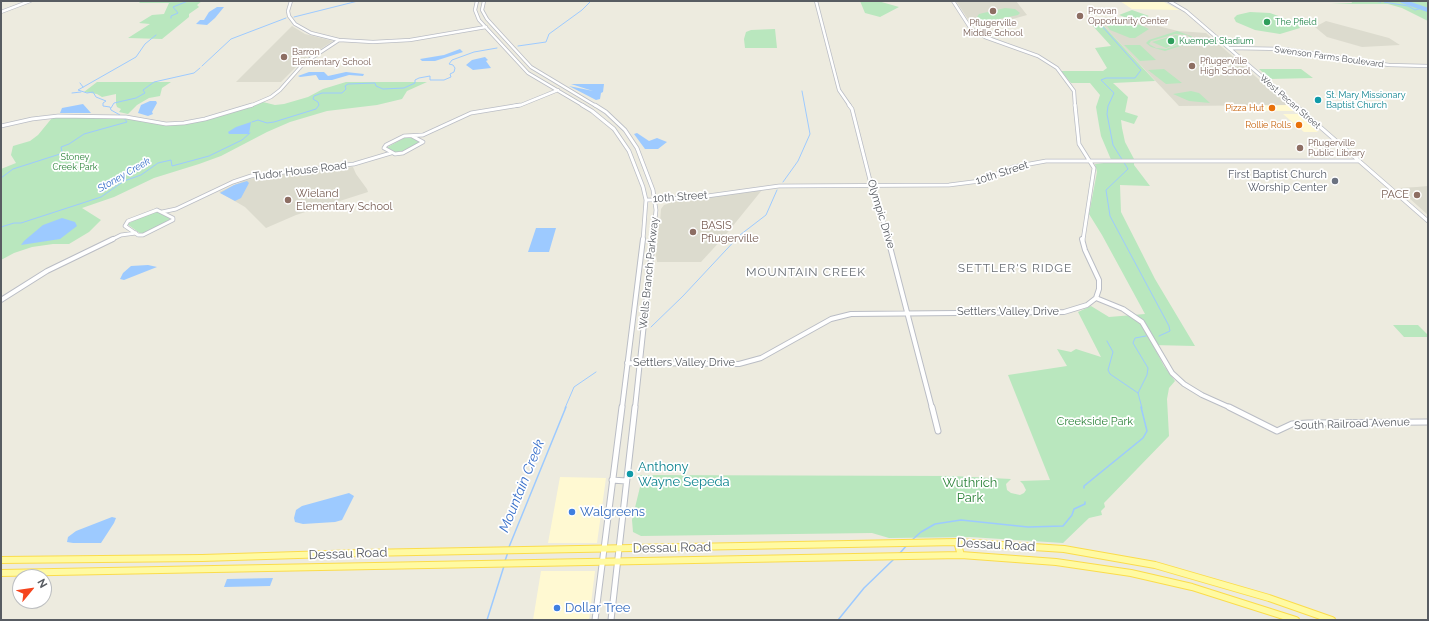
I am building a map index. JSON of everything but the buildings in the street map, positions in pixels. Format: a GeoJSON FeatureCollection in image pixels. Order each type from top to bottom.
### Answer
{"type":"FeatureCollection","features":[{"type":"Feature","properties":{"kind":"main road","name":"Dessau Road"},"geometry":{"type":"LineString","coordinates":[[1,560],[202,558],[489,552],[517,550],[957,542],[1064,549],[1148,564],[1196,576],[1269,598],[1332,620]]}},
{"type":"Feature","properties":{"kind":"main road"},"geometry":{"type":"LineString","coordinates":[[957,542],[960,554]]}},
{"type":"Feature","properties":{"kind":"main road","name":"Dessau Road"},"geometry":{"type":"LineString","coordinates":[[1,572],[518,562],[602,562],[960,554],[1056,562],[1131,573],[1192,587],[1296,620]]}},
{"type":"Feature","properties":{"kind":"street"},"geometry":{"type":"LineString","coordinates":[[1,11],[23,1]]}},
{"type":"Feature","properties":{"kind":"street"},"geometry":{"type":"LineString","coordinates":[[1,11],[30,1]]}},
{"type":"Feature","properties":{"kind":"street"},"geometry":{"type":"LineString","coordinates":[[291,1],[288,11],[291,20],[295,24],[311,33],[339,40],[373,42],[406,41],[492,26]]}},
{"type":"Feature","properties":{"kind":"street"},"geometry":{"type":"LineString","coordinates":[[477,1],[476,5],[478,6],[481,18],[489,22]]}},
{"type":"Feature","properties":{"kind":"street","name":"Wells Branch Parkway"},"geometry":{"type":"LineString","coordinates":[[484,1],[482,5],[483,14],[525,62],[538,72],[606,112],[625,130],[640,155],[651,183],[655,200],[655,224],[611,620]]}},
{"type":"Feature","properties":{"kind":"street","name":"Olympic Drive"},"geometry":{"type":"LineString","coordinates":[[816,1],[839,90],[852,110],[872,186],[882,212],[938,431]]}},
{"type":"Feature","properties":{"kind":"street"},"geometry":{"type":"LineString","coordinates":[[953,1],[967,24],[974,31],[985,37],[1038,56],[1057,68],[1075,93],[1074,104],[1080,148],[1094,168],[1094,176],[1082,232],[1082,241],[1098,280],[1099,288],[1096,298]]}},
{"type":"Feature","properties":{"kind":"street","name":"West Pecan Street"},"geometry":{"type":"LineString","coordinates":[[1169,1],[1186,11],[1428,221]]}},
{"type":"Feature","properties":{"kind":"street","name":"Wells Branch Parkway"},"geometry":{"type":"LineString","coordinates":[[476,5],[476,15],[485,27],[528,73],[600,116],[620,136],[633,160],[644,187],[646,200],[645,226],[595,620]]}},
{"type":"Feature","properties":{"kind":"street"},"geometry":{"type":"LineString","coordinates":[[1,126],[45,118],[105,116],[126,116],[166,124],[206,120],[266,100],[280,90],[304,63],[339,40]]}},
{"type":"Feature","properties":{"kind":"street","name":"Swenson Farms Boulevard"},"geometry":{"type":"LineString","coordinates":[[1229,48],[1284,49],[1389,65],[1428,66]]}},
{"type":"Feature","properties":{"kind":"street"},"geometry":{"type":"LineString","coordinates":[[518,63],[525,62]]}},
{"type":"Feature","properties":{"kind":"street"},"geometry":{"type":"LineString","coordinates":[[382,155],[386,152],[384,146],[400,138],[406,136],[423,135],[471,113],[525,104],[564,88]]}},
{"type":"Feature","properties":{"kind":"street","name":"Tudor House Road"},"geometry":{"type":"LineString","coordinates":[[1,300],[41,274],[121,235],[127,231],[128,228],[125,224],[153,210],[162,212],[176,209],[233,182],[251,176],[354,164],[372,160],[382,155],[405,153],[422,143],[420,138],[423,135]]}},
{"type":"Feature","properties":{"kind":"street"},"geometry":{"type":"LineString","coordinates":[[412,136],[421,140]]}},
{"type":"Feature","properties":{"kind":"street"},"geometry":{"type":"LineString","coordinates":[[385,149],[394,154]]}},
{"type":"Feature","properties":{"kind":"street","name":"10th Street"},"geometry":{"type":"LineString","coordinates":[[646,200],[700,197],[774,186],[949,186],[988,179],[1013,167],[1030,163],[1056,161],[1358,161]]}},
{"type":"Feature","properties":{"kind":"street","name":"Tudor House Road"},"geometry":{"type":"LineString","coordinates":[[121,235],[136,233],[140,235],[148,234],[171,223],[173,220],[170,217],[170,214],[176,209]]}},
{"type":"Feature","properties":{"kind":"street"},"geometry":{"type":"LineString","coordinates":[[162,212],[170,217]]}},
{"type":"Feature","properties":{"kind":"street"},"geometry":{"type":"LineString","coordinates":[[128,228],[136,233]]}},
{"type":"Feature","properties":{"kind":"street","name":"Settlers Valley Drive"},"geometry":{"type":"LineString","coordinates":[[627,363],[739,364],[761,358],[822,324],[842,316],[863,313],[1064,312],[1087,305],[1096,298]]}},
{"type":"Feature","properties":{"kind":"street","name":"South Railroad Avenue"},"geometry":{"type":"LineString","coordinates":[[1096,298],[1123,309],[1137,317],[1146,326],[1168,367],[1177,378],[1192,390],[1277,431],[1292,424],[1308,423],[1428,422]]}},
{"type":"Feature","properties":{"kind":"street"},"geometry":{"type":"LineString","coordinates":[[612,480],[626,480]]}},
{"type":"Feature","properties":{"kind":"shaded area","name":"Pflugerville Middle School"},"geometry":{"type":"Polygon","coordinates":[[[956,1],[1016,1],[1027,15],[995,24],[971,24],[956,1]]]}},
{"type":"Feature","properties":{"kind":"shaded area"},"geometry":{"type":"Polygon","coordinates":[[[1120,1],[1162,1],[1179,10],[1132,9],[1120,1]]]}},
{"type":"Feature","properties":{"kind":"shaded area","name":"Pflugerville High School"},"geometry":{"type":"Polygon","coordinates":[[[1100,21],[1122,21],[1154,25],[1178,31],[1206,33],[1288,105],[1179,106],[1100,21]]]}},
{"type":"Feature","properties":{"kind":"shaded area"},"geometry":{"type":"Polygon","coordinates":[[[1326,21],[1389,38],[1400,45],[1362,47],[1327,37],[1315,27],[1326,21]]]}},
{"type":"Feature","properties":{"kind":"shaded area","name":"Barron Elementary School"},"geometry":{"type":"Polygon","coordinates":[[[292,26],[305,34],[333,41],[302,61],[281,82],[236,82],[292,26]]]}},
{"type":"Feature","properties":{"kind":"shaded area"},"geometry":{"type":"Polygon","coordinates":[[[1224,105],[1288,105],[1294,111],[1231,111],[1224,105]]]}},
{"type":"Feature","properties":{"kind":"shaded area"},"geometry":{"type":"Polygon","coordinates":[[[1283,114],[1298,114],[1318,132],[1304,132],[1283,114]]]}},
{"type":"Feature","properties":{"kind":"shaded area","name":"Wieland Elementary School"},"geometry":{"type":"Polygon","coordinates":[[[353,167],[368,192],[296,215],[266,228],[245,207],[219,192],[243,181],[258,177],[353,167]]]}},
{"type":"Feature","properties":{"kind":"shaded area","name":"PACE"},"geometry":{"type":"Polygon","coordinates":[[[1428,186],[1428,215],[1398,188],[1417,187],[1428,186]]]}},
{"type":"Feature","properties":{"kind":"shaded area","name":"BASIS Pflugerville"},"geometry":{"type":"Polygon","coordinates":[[[762,190],[723,238],[701,262],[657,262],[656,255],[659,225],[661,209],[664,205],[673,202],[762,190]]]}},
{"type":"Feature","properties":{"kind":"shaded area"},"geometry":{"type":"Polygon","coordinates":[[[560,477],[606,478],[597,543],[548,543],[560,477]]]}},
{"type":"Feature","properties":{"kind":"shaded area"},"geometry":{"type":"Polygon","coordinates":[[[541,571],[595,571],[589,620],[533,620],[541,571]]]}},
{"type":"Feature","properties":{"kind":"green space"},"geometry":{"type":"Polygon","coordinates":[[[141,1],[202,1],[197,5],[199,7],[189,14],[189,17],[162,39],[128,38],[150,24],[139,23],[152,15],[164,14],[169,3],[139,3],[141,1]]]}},
{"type":"Feature","properties":{"kind":"green space"},"geometry":{"type":"Polygon","coordinates":[[[860,1],[878,1],[899,7],[880,17],[865,13],[860,1]]]}},
{"type":"Feature","properties":{"kind":"green space"},"geometry":{"type":"Polygon","coordinates":[[[1351,1],[1428,1],[1428,21],[1402,8],[1388,4],[1331,4],[1352,3],[1351,1]]]}},
{"type":"Feature","properties":{"kind":"green space"},"geometry":{"type":"Polygon","coordinates":[[[1005,8],[1015,9],[1020,13],[1018,15],[990,21],[981,20],[977,17],[979,14],[1005,8]]]}},
{"type":"Feature","properties":{"kind":"green space"},"geometry":{"type":"Polygon","coordinates":[[[1132,10],[1149,16],[1135,21],[1119,15],[1132,10]]]}},
{"type":"Feature","properties":{"kind":"green space","name":"The Pfield"},"geometry":{"type":"Polygon","coordinates":[[[1250,12],[1270,13],[1298,23],[1300,28],[1280,34],[1255,30],[1236,22],[1234,18],[1237,15],[1250,12]]]}},
{"type":"Feature","properties":{"kind":"green space"},"geometry":{"type":"Polygon","coordinates":[[[1113,21],[1140,25],[1149,29],[1135,38],[1130,38],[1110,30],[1107,26],[1113,21]]]}},
{"type":"Feature","properties":{"kind":"green space","name":"Creekside Park"},"geometry":{"type":"Polygon","coordinates":[[[1102,24],[1155,81],[1113,83],[1128,97],[1125,112],[1138,116],[1134,124],[1121,120],[1122,128],[1125,142],[1134,159],[1134,165],[1150,186],[1120,185],[1121,212],[1155,279],[1195,346],[1153,345],[1164,366],[1175,381],[1169,388],[1167,399],[1169,436],[1104,503],[1105,507],[1101,511],[1102,515],[1089,518],[1063,543],[970,537],[889,538],[872,533],[641,536],[633,532],[632,520],[640,487],[645,481],[640,475],[953,476],[1011,479],[1006,484],[1007,490],[1011,493],[1020,495],[1026,490],[1020,481],[1050,480],[1008,375],[1067,366],[1057,349],[1071,352],[1076,349],[1101,357],[1078,312],[1091,306],[1109,317],[1145,314],[1089,214],[1097,172],[1095,164],[1112,162],[1101,136],[1099,125],[1096,107],[1100,95],[1090,83],[1071,83],[1061,71],[1103,71],[1107,68],[1095,48],[1111,46],[1092,25],[1102,24]]]}},
{"type":"Feature","properties":{"kind":"green space"},"geometry":{"type":"Polygon","coordinates":[[[775,29],[777,48],[745,48],[744,39],[746,32],[751,30],[775,29]]]}},
{"type":"Feature","properties":{"kind":"green space"},"geometry":{"type":"Polygon","coordinates":[[[1177,31],[1191,36],[1196,41],[1165,51],[1151,47],[1146,43],[1149,40],[1177,31]],[[1175,34],[1151,41],[1149,44],[1156,48],[1166,49],[1193,40],[1187,35],[1175,34]]]}},
{"type":"Feature","properties":{"kind":"green space","name":"Kuempel Stadium"},"geometry":{"type":"Polygon","coordinates":[[[1176,35],[1190,40],[1166,48],[1152,42],[1176,35]]]}},
{"type":"Feature","properties":{"kind":"green space"},"geometry":{"type":"Polygon","coordinates":[[[1124,45],[1140,45],[1156,60],[1140,61],[1124,45]]]}},
{"type":"Feature","properties":{"kind":"green space"},"geometry":{"type":"Polygon","coordinates":[[[1164,69],[1182,83],[1166,84],[1148,70],[1164,69]]]}},
{"type":"Feature","properties":{"kind":"green space"},"geometry":{"type":"Polygon","coordinates":[[[1259,69],[1301,69],[1313,78],[1270,79],[1259,69]]]}},
{"type":"Feature","properties":{"kind":"green space"},"geometry":{"type":"Polygon","coordinates":[[[97,82],[171,82],[162,88],[160,96],[149,98],[137,105],[128,114],[119,112],[121,109],[117,107],[116,104],[116,94],[102,97],[97,94],[84,92],[97,82]]]}},
{"type":"Feature","properties":{"kind":"green space","name":"Stoney Creek Park"},"geometry":{"type":"Polygon","coordinates":[[[346,82],[427,82],[407,91],[402,99],[377,105],[327,111],[290,122],[221,156],[154,178],[114,197],[82,208],[101,220],[89,232],[69,244],[53,244],[32,247],[14,253],[1,260],[1,169],[16,163],[11,155],[13,146],[30,141],[38,135],[52,118],[125,117],[158,124],[184,124],[263,102],[275,105],[284,104],[308,97],[323,89],[346,82]]]}},
{"type":"Feature","properties":{"kind":"green space"},"geometry":{"type":"Polygon","coordinates":[[[1191,91],[1199,93],[1210,103],[1189,101],[1173,94],[1191,91]]]}},
{"type":"Feature","properties":{"kind":"green space"},"geometry":{"type":"Polygon","coordinates":[[[406,137],[411,137],[420,142],[402,152],[396,153],[386,148],[406,137]]]}},
{"type":"Feature","properties":{"kind":"green space"},"geometry":{"type":"Polygon","coordinates":[[[153,211],[158,211],[171,219],[144,234],[141,234],[127,224],[153,211]]]}},
{"type":"Feature","properties":{"kind":"green space"},"geometry":{"type":"Polygon","coordinates":[[[1393,325],[1418,325],[1428,335],[1428,337],[1404,337],[1393,325]]]}},
{"type":"Feature","properties":{"kind":"water"},"geometry":{"type":"Polygon","coordinates":[[[217,7],[224,7],[207,25],[196,24],[200,20],[204,20],[209,12],[217,7]]]}},
{"type":"Feature","properties":{"kind":"water"},"geometry":{"type":"Polygon","coordinates":[[[460,49],[463,52],[435,61],[422,61],[420,59],[444,55],[460,49]]]}},
{"type":"Feature","properties":{"kind":"water"},"geometry":{"type":"Polygon","coordinates":[[[485,57],[491,68],[473,70],[466,65],[472,60],[485,57]]]}},
{"type":"Feature","properties":{"kind":"water"},"geometry":{"type":"Polygon","coordinates":[[[309,72],[324,72],[328,76],[346,72],[364,74],[363,76],[349,75],[332,80],[319,80],[316,75],[298,76],[309,72]]]}},
{"type":"Feature","properties":{"kind":"water"},"geometry":{"type":"Polygon","coordinates":[[[571,84],[604,84],[600,99],[596,100],[569,86],[593,91],[571,84]]]}},
{"type":"Feature","properties":{"kind":"water"},"geometry":{"type":"Polygon","coordinates":[[[150,101],[156,101],[157,103],[152,112],[153,114],[148,116],[138,113],[141,105],[150,101]]]}},
{"type":"Feature","properties":{"kind":"water"},"geometry":{"type":"Polygon","coordinates":[[[83,104],[91,113],[60,113],[62,108],[83,104]]]}},
{"type":"Feature","properties":{"kind":"water"},"geometry":{"type":"Polygon","coordinates":[[[251,122],[249,134],[229,134],[228,132],[236,127],[251,122]]]}},
{"type":"Feature","properties":{"kind":"water"},"geometry":{"type":"Polygon","coordinates":[[[637,133],[649,141],[657,138],[667,142],[658,149],[645,149],[634,134],[637,133]]]}},
{"type":"Feature","properties":{"kind":"water"},"geometry":{"type":"Polygon","coordinates":[[[247,181],[249,183],[241,198],[235,201],[220,193],[234,185],[247,181]]]}},
{"type":"Feature","properties":{"kind":"water"},"geometry":{"type":"Polygon","coordinates":[[[62,218],[75,222],[77,226],[60,239],[21,245],[43,225],[62,218]]]}},
{"type":"Feature","properties":{"kind":"water"},"geometry":{"type":"Polygon","coordinates":[[[536,228],[556,228],[549,252],[528,252],[536,228]]]}},
{"type":"Feature","properties":{"kind":"water"},"geometry":{"type":"Polygon","coordinates":[[[148,265],[157,267],[124,280],[120,279],[123,273],[131,266],[148,265]]]}},
{"type":"Feature","properties":{"kind":"water"},"geometry":{"type":"Polygon","coordinates":[[[349,493],[354,496],[342,520],[335,522],[303,524],[295,522],[294,518],[296,510],[302,506],[349,493]]]}},
{"type":"Feature","properties":{"kind":"water"},"geometry":{"type":"Polygon","coordinates":[[[112,517],[116,518],[114,523],[101,543],[67,542],[68,537],[76,531],[112,517]]]}},
{"type":"Feature","properties":{"kind":"water"},"geometry":{"type":"Polygon","coordinates":[[[273,578],[270,586],[224,587],[227,579],[273,578]]]}},
{"type":"Feature","properties":{"kind":"waterway"},"geometry":{"type":"LineString","coordinates":[[171,18],[171,16],[178,13],[173,7],[188,1]]}},
{"type":"Feature","properties":{"kind":"waterway"},"geometry":{"type":"LineString","coordinates":[[294,17],[358,1]]}},
{"type":"Feature","properties":{"kind":"waterway","name":"Stoney Creek"},"geometry":{"type":"LineString","coordinates":[[518,46],[546,42],[549,34],[582,10],[591,1]]}},
{"type":"Feature","properties":{"kind":"waterway"},"geometry":{"type":"LineString","coordinates":[[1359,1],[1365,1]]}},
{"type":"Feature","properties":{"kind":"waterway"},"geometry":{"type":"LineString","coordinates":[[1373,1],[1381,2],[1379,1]]}},
{"type":"Feature","properties":{"kind":"waterway"},"geometry":{"type":"LineString","coordinates":[[1386,1],[1384,2],[1408,6],[1415,10],[1422,8]]}},
{"type":"Feature","properties":{"kind":"waterway"},"geometry":{"type":"LineString","coordinates":[[1402,1],[1428,10]]}},
{"type":"Feature","properties":{"kind":"waterway"},"geometry":{"type":"LineString","coordinates":[[202,66],[231,39],[286,18]]}},
{"type":"Feature","properties":{"kind":"waterway"},"geometry":{"type":"LineString","coordinates":[[1101,25],[1141,70],[1135,78],[1106,78],[1101,80],[1114,93],[1108,106],[1107,114],[1113,145],[1128,169],[1106,190],[1110,216],[1169,326],[1170,331],[1159,336]]}},
{"type":"Feature","properties":{"kind":"waterway"},"geometry":{"type":"LineString","coordinates":[[120,115],[111,110],[110,107],[103,106],[103,103],[106,101],[96,97],[93,92],[87,93],[78,90],[136,57],[145,44],[156,35]]}},
{"type":"Feature","properties":{"kind":"waterway","name":"Stoney Creek"},"geometry":{"type":"LineString","coordinates":[[252,122],[258,120],[267,123],[274,122],[316,109],[319,105],[318,102],[313,99],[314,96],[322,93],[342,93],[346,89],[345,86],[348,84],[375,83],[376,86],[383,89],[404,88],[415,83],[415,80],[419,78],[430,76],[430,80],[444,80],[451,77],[450,74],[454,72],[455,68],[453,65],[449,64],[452,60],[474,52],[497,48]]}},
{"type":"Feature","properties":{"kind":"waterway"},"geometry":{"type":"LineString","coordinates":[[111,108],[114,103],[136,98],[145,93],[143,90],[154,82],[194,73],[200,68]]}},
{"type":"Feature","properties":{"kind":"waterway"},"geometry":{"type":"LineString","coordinates":[[80,83],[83,87]]}},
{"type":"Feature","properties":{"kind":"waterway","name":"Mountain Creek"},"geometry":{"type":"LineString","coordinates":[[783,182],[798,161],[810,134],[802,91]]}},
{"type":"Feature","properties":{"kind":"waterway"},"geometry":{"type":"LineString","coordinates":[[72,93],[81,92]]}},
{"type":"Feature","properties":{"kind":"waterway"},"geometry":{"type":"LineString","coordinates":[[1,178],[13,169],[60,154],[62,152],[61,147],[69,144],[84,134],[127,122],[124,118]]}},
{"type":"Feature","properties":{"kind":"waterway","name":"Stoney Creek"},"geometry":{"type":"LineString","coordinates":[[1,227],[14,223],[21,223],[101,197],[124,181],[141,175],[158,163],[171,160],[172,166],[209,156],[242,140],[250,133]]}},
{"type":"Feature","properties":{"kind":"waterway","name":"Mountain Creek"},"geometry":{"type":"LineString","coordinates":[[651,327],[683,296],[740,235],[766,215],[777,190]]}},
{"type":"Feature","properties":{"kind":"waterway"},"geometry":{"type":"LineString","coordinates":[[1138,393],[1147,375],[1148,368],[1133,343],[1135,338],[1146,336]]}},
{"type":"Feature","properties":{"kind":"waterway"},"geometry":{"type":"LineString","coordinates":[[1107,341],[1113,352],[1108,370],[1110,374],[1138,393]]}},
{"type":"Feature","properties":{"kind":"waterway","name":"Mountain Creek"},"geometry":{"type":"LineString","coordinates":[[565,408],[574,387],[596,372]]}},
{"type":"Feature","properties":{"kind":"waterway"},"geometry":{"type":"LineString","coordinates":[[1138,393],[1142,408]]}},
{"type":"Feature","properties":{"kind":"waterway","name":"Mountain Creek"},"geometry":{"type":"LineString","coordinates":[[509,547],[566,407]]}},
{"type":"Feature","properties":{"kind":"waterway"},"geometry":{"type":"LineString","coordinates":[[1084,488],[1084,486],[1143,438],[1147,431],[1141,407]]}},
{"type":"Feature","properties":{"kind":"waterway"},"geometry":{"type":"LineString","coordinates":[[912,540],[921,532],[935,524],[961,520],[1028,527],[1063,526],[1072,515],[1074,509],[1085,504],[1085,502]]}},
{"type":"Feature","properties":{"kind":"waterway"},"geometry":{"type":"LineString","coordinates":[[900,553],[907,545]]}},
{"type":"Feature","properties":{"kind":"waterway","name":"Mountain Creek"},"geometry":{"type":"LineString","coordinates":[[505,561],[508,552]]}},
{"type":"Feature","properties":{"kind":"waterway"},"geometry":{"type":"LineString","coordinates":[[838,620],[864,588],[893,560]]}},
{"type":"Feature","properties":{"kind":"waterway","name":"Mountain Creek"},"geometry":{"type":"LineString","coordinates":[[487,620],[504,566]]}},
{"type":"Feature","properties":{"kind":"place","name":"Pflugerville Middle School"},"geometry":{"type":"Point","coordinates":[993,11]}},
{"type":"Feature","properties":{"kind":"place","name":"Provan Opportunity Center"},"geometry":{"type":"Point","coordinates":[1080,16]}},
{"type":"Feature","properties":{"kind":"place","name":"The Pfield"},"geometry":{"type":"Point","coordinates":[1267,22]}},
{"type":"Feature","properties":{"kind":"place","name":"Kuempel Stadium"},"geometry":{"type":"Point","coordinates":[1171,41]}},
{"type":"Feature","properties":{"kind":"place","name":"Barron Elementary School"},"geometry":{"type":"Point","coordinates":[284,57]}},
{"type":"Feature","properties":{"kind":"place","name":"Pflugerville High School"},"geometry":{"type":"Point","coordinates":[1192,66]}},
{"type":"Feature","properties":{"kind":"place","name":"St. Mary Missionary Baptist Church"},"geometry":{"type":"Point","coordinates":[1318,100]}},
{"type":"Feature","properties":{"kind":"place","name":"Pizza Hut"},"geometry":{"type":"Point","coordinates":[1272,108]}},
{"type":"Feature","properties":{"kind":"place","name":"Rollie Rolls"},"geometry":{"type":"Point","coordinates":[1299,125]}},
{"type":"Feature","properties":{"kind":"place","name":"Pflugerville Public Library"},"geometry":{"type":"Point","coordinates":[1300,148]}},
{"type":"Feature","properties":{"kind":"place","name":"First Baptist Church Worship Center"},"geometry":{"type":"Point","coordinates":[1335,181]}},
{"type":"Feature","properties":{"kind":"place","name":"PACE"},"geometry":{"type":"Point","coordinates":[1417,195]}},
{"type":"Feature","properties":{"kind":"place","name":"Wieland Elementary School"},"geometry":{"type":"Point","coordinates":[288,200]}},
{"type":"Feature","properties":{"kind":"place","name":"BASIS Pflugerville"},"geometry":{"type":"Point","coordinates":[693,232]}},
{"type":"Feature","properties":{"kind":"place","name":"Anthony Wayne Sepeda"},"geometry":{"type":"Point","coordinates":[630,474]}},
{"type":"Feature","properties":{"kind":"place","name":"Walgreens"},"geometry":{"type":"Point","coordinates":[572,512]}},
{"type":"Feature","properties":{"kind":"place","name":"Dollar Tree"},"geometry":{"type":"Point","coordinates":[557,608]}},
{"type":"Feature","properties":{"kind":"district","name":"SETTLER'S RIDGE"},"geometry":{"type":"Point","coordinates":[1015,268]}},
{"type":"Feature","properties":{"kind":"district","name":"MOUNTAIN CREEK"},"geometry":{"type":"Point","coordinates":[806,272]}},
{"type":"Feature","properties":{"kind":"park label","name":"Wuthrich Park"},"geometry":{"type":"Point","coordinates":[970,490]}}]}
